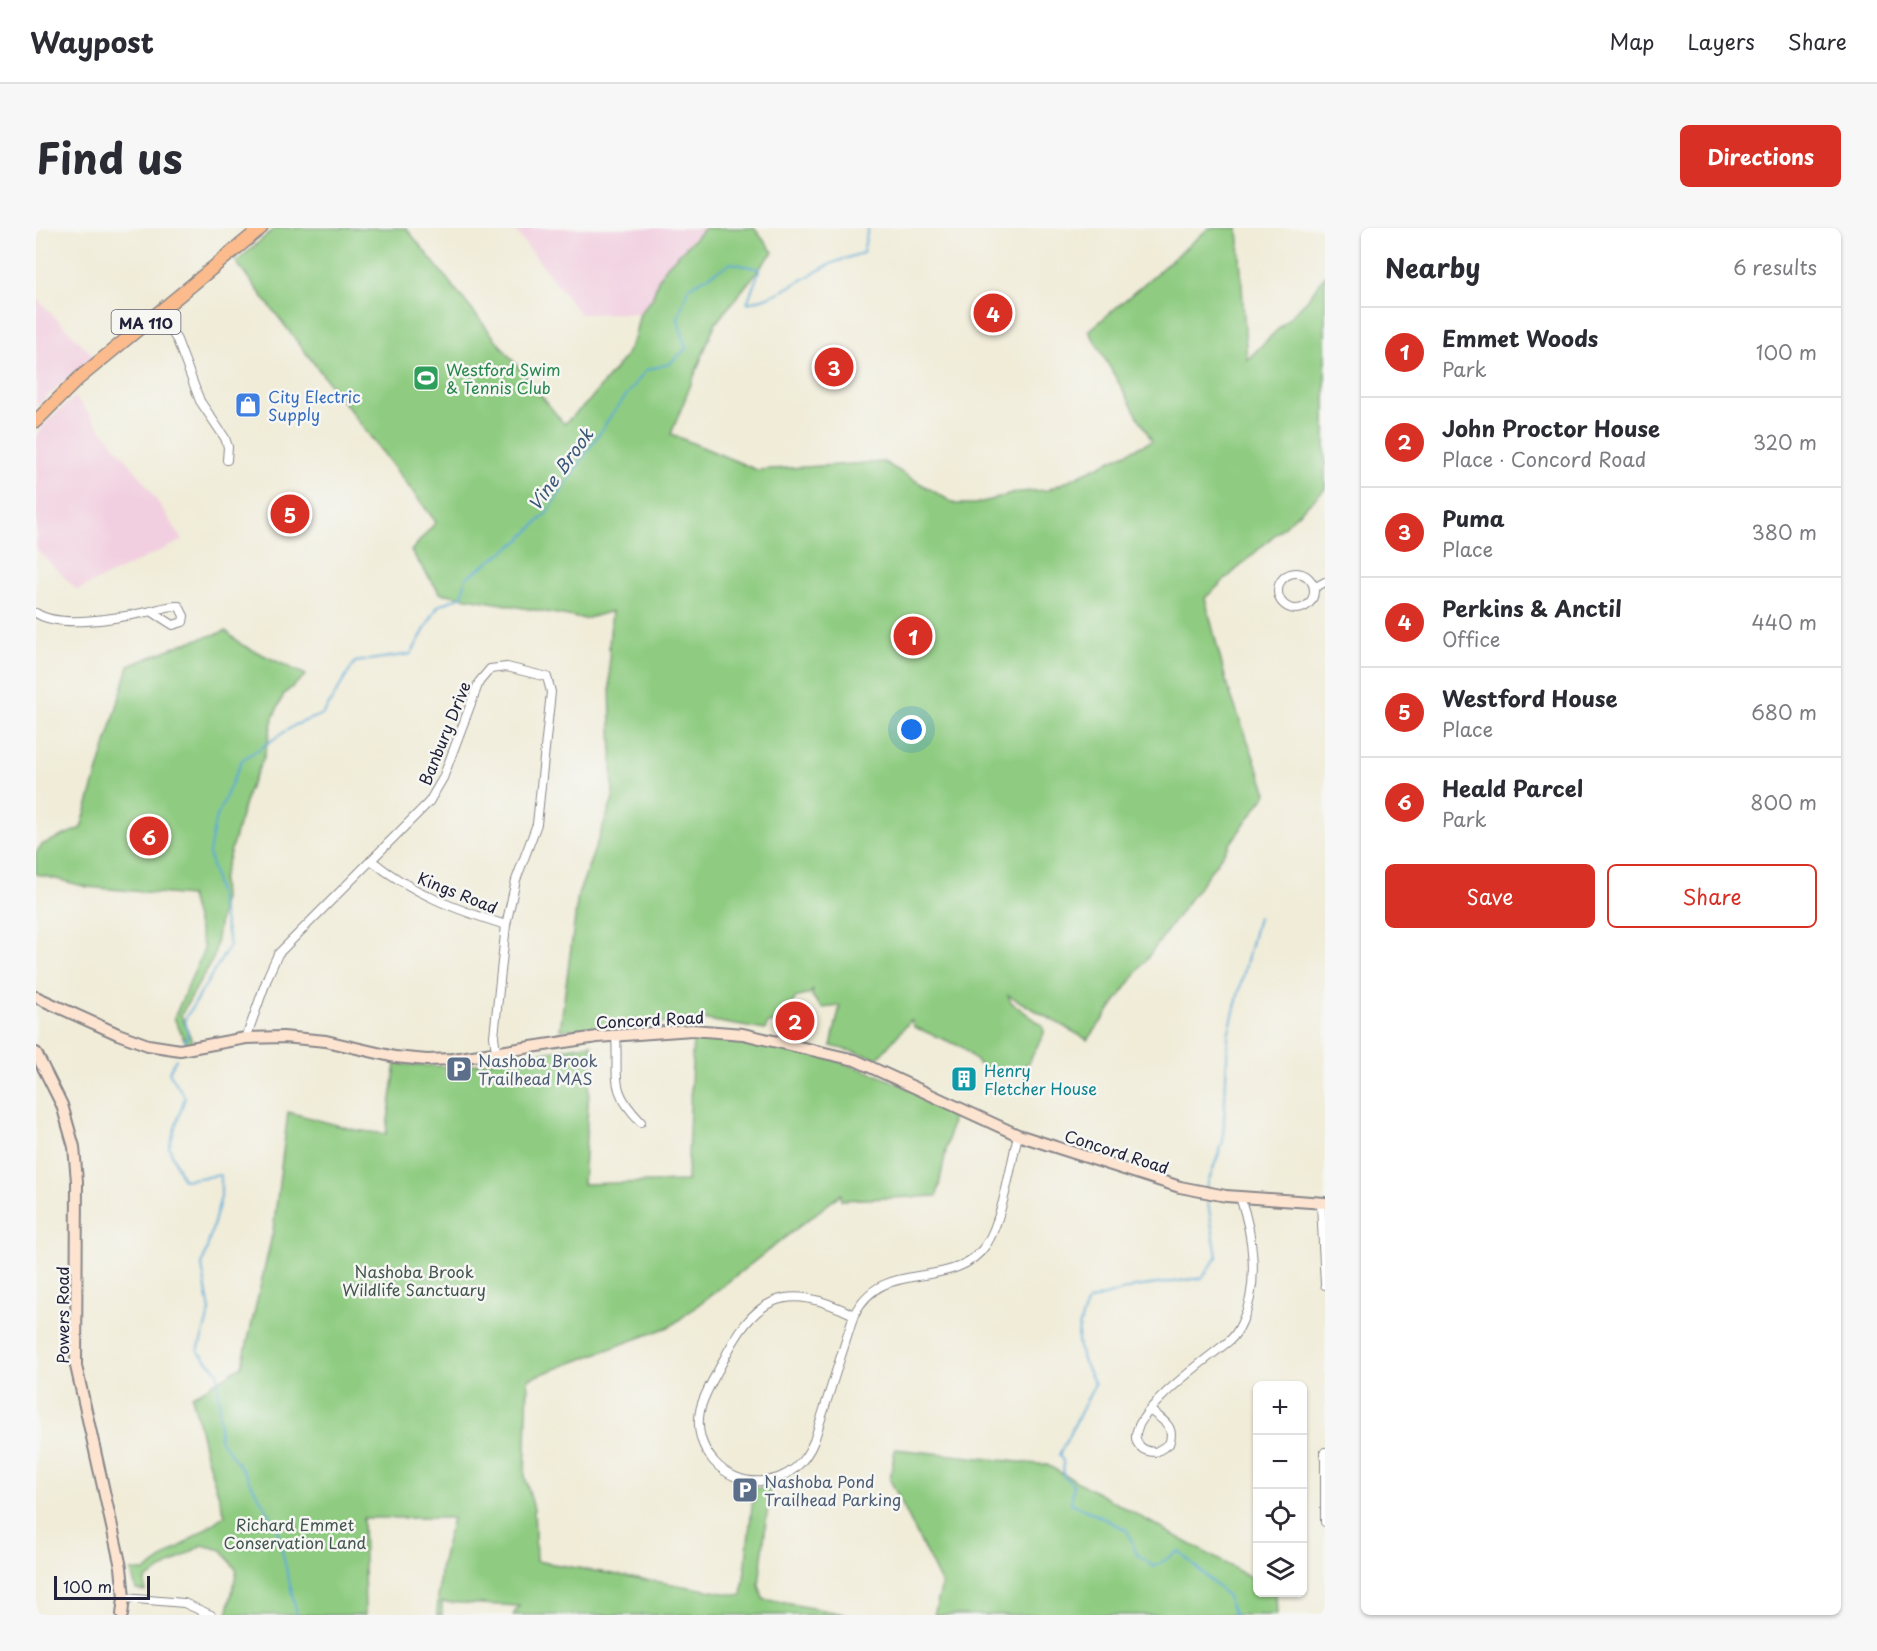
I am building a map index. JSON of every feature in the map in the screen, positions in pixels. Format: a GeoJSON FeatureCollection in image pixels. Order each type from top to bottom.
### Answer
{"type":"FeatureCollection","features":[{"type":"Feature","properties":{"kind":"main road","name":"MA 110"},"geometry":{"type":"LineString","coordinates":[[36,421],[78,379],[261,228]]}},
{"type":"Feature","properties":{"kind":"main road","name":"Concord Road"},"geometry":{"type":"LineString","coordinates":[[36,997],[118,1034],[165,1049],[189,1049],[246,1038],[304,1038],[394,1057],[427,1060],[616,1035],[706,1030],[743,1034],[833,1054],[871,1066],[1018,1135],[1180,1187],[1240,1197],[1323,1203]]}},
{"type":"Feature","properties":{"kind":"main road","name":"Powers Road"},"geometry":{"type":"LineString","coordinates":[[36,1053],[62,1104],[74,1147],[77,1192],[76,1366],[83,1406],[102,1473],[121,1567],[124,1599],[122,1615]]}},
{"type":"Feature","properties":{"kind":"street"},"geometry":{"type":"LineString","coordinates":[[159,312],[177,340],[195,392],[225,438],[228,447],[227,460]]}},
{"type":"Feature","properties":{"kind":"street"},"geometry":{"type":"LineString","coordinates":[[1314,588],[1306,576],[1294,573],[1283,579],[1279,595],[1285,605],[1301,609],[1311,602],[1314,588],[1325,582]]}},
{"type":"Feature","properties":{"kind":"street"},"geometry":{"type":"LineString","coordinates":[[36,613],[65,623],[151,611]]}},
{"type":"Feature","properties":{"kind":"street","name":"Banbury Drive"},"geometry":{"type":"LineString","coordinates":[[246,1038],[278,954],[406,827],[436,791],[484,674],[498,667],[540,674],[550,683],[551,692],[540,805],[532,838],[516,880],[506,925],[494,1036],[496,1052]]}},
{"type":"Feature","properties":{"kind":"street","name":"Kings Road"},"geometry":{"type":"LineString","coordinates":[[371,860],[387,873],[426,896],[506,925]]}},
{"type":"Feature","properties":{"kind":"street"},"geometry":{"type":"LineString","coordinates":[[616,1035],[617,1091],[641,1122]]}},
{"type":"Feature","properties":{"kind":"street"},"geometry":{"type":"LineString","coordinates":[[854,1315],[817,1300],[786,1298],[758,1310],[743,1324],[732,1341],[700,1411],[702,1442],[720,1468],[738,1478],[769,1481],[789,1473],[804,1460],[814,1441],[854,1315],[866,1296],[877,1287],[895,1280],[955,1269],[980,1252],[994,1227],[1018,1135]]}},
{"type":"Feature","properties":{"kind":"street"},"geometry":{"type":"LineString","coordinates":[[1151,1411],[1168,1424],[1171,1434],[1165,1448],[1156,1452],[1141,1448],[1136,1439],[1137,1428],[1151,1411],[1180,1379],[1230,1339],[1244,1320],[1250,1293],[1252,1249],[1240,1197]]}},
{"type":"Feature","properties":{"kind":"street"},"geometry":{"type":"LineString","coordinates":[[1323,1203],[1325,1285]]}},
{"type":"Feature","properties":{"kind":"street"},"geometry":{"type":"LineString","coordinates":[[1325,1452],[1325,1522]]}},
{"type":"Feature","properties":{"kind":"street"},"geometry":{"type":"LineString","coordinates":[[124,1599],[184,1603],[211,1615]]}},
{"type":"Feature","properties":{"kind":"shaded area"},"geometry":{"type":"Polygon","coordinates":[[[513,228],[705,228],[692,239],[658,280],[652,299],[640,313],[580,314],[513,228]]]}},
{"type":"Feature","properties":{"kind":"shaded area"},"geometry":{"type":"Polygon","coordinates":[[[36,298],[95,357],[36,407],[36,298]]]}},
{"type":"Feature","properties":{"kind":"shaded area"},"geometry":{"type":"Polygon","coordinates":[[[75,397],[141,477],[183,540],[77,590],[36,549],[36,436],[46,422],[75,397]]]}},
{"type":"Feature","properties":{"kind":"green space"},"geometry":{"type":"Polygon","coordinates":[[[275,228],[406,228],[564,424],[589,401],[624,358],[634,339],[640,313],[652,299],[658,280],[667,266],[705,228],[754,228],[773,252],[715,324],[671,434],[757,470],[884,462],[955,504],[975,504],[1019,492],[1048,490],[1152,441],[1089,331],[1209,228],[1238,228],[1247,360],[1307,300],[1325,275],[1325,489],[1205,598],[1227,685],[1267,793],[1088,1040],[1008,995],[1011,1002],[1043,1026],[1044,1033],[1028,1064],[1009,1073],[982,1067],[962,1047],[914,1027],[911,1020],[878,1058],[831,1046],[840,1006],[822,1008],[812,996],[813,990],[809,994],[795,998],[785,1022],[768,1023],[765,1030],[707,1020],[560,1030],[578,895],[613,799],[609,646],[612,611],[585,619],[440,593],[411,551],[436,522],[236,262],[275,228]]]}},
{"type":"Feature","properties":{"kind":"green space"},"geometry":{"type":"Polygon","coordinates":[[[226,631],[242,645],[306,675],[284,694],[273,718],[264,757],[248,792],[222,880],[223,899],[214,957],[181,1015],[193,1043],[186,1043],[174,1018],[204,949],[190,896],[87,887],[36,874],[36,852],[43,844],[81,828],[129,666],[182,644],[226,631]]]}},
{"type":"Feature","properties":{"kind":"green space","name":"Nashoba Brook Wildlife Sanctuary"},"geometry":{"type":"Polygon","coordinates":[[[693,1037],[746,1041],[833,1060],[910,1089],[953,1115],[937,1196],[841,1200],[841,1194],[671,1326],[528,1379],[525,1477],[534,1509],[536,1561],[742,1596],[754,1488],[770,1488],[759,1585],[763,1599],[850,1615],[513,1615],[519,1606],[442,1602],[442,1615],[437,1615],[440,1570],[452,1518],[363,1518],[365,1615],[227,1615],[237,1571],[222,1550],[202,1545],[145,1580],[145,1591],[136,1590],[131,1571],[145,1571],[225,1515],[207,1459],[192,1396],[242,1366],[273,1231],[288,1112],[355,1130],[386,1134],[396,1064],[458,1067],[592,1044],[583,1184],[687,1181],[693,1037]]]}},
{"type":"Feature","properties":{"kind":"green space"},"geometry":{"type":"Polygon","coordinates":[[[895,1449],[1047,1465],[1253,1579],[1253,1597],[1276,1597],[1277,1615],[934,1615],[942,1585],[890,1480],[895,1449]]]}},
{"type":"Feature","properties":{"kind":"waterway","name":"Vine Brook"},"geometry":{"type":"LineString","coordinates":[[185,1041],[188,1035],[185,1019],[230,945],[209,853],[215,821],[242,760],[295,725],[323,714],[355,662],[411,654],[438,606],[462,596],[466,578],[520,540],[547,513],[610,417],[646,370],[669,364],[686,349],[678,319],[688,288],[731,263],[760,269],[747,303],[759,300],[831,264],[863,253],[868,228]]}},
{"type":"Feature","properties":{"kind":"waterway"},"geometry":{"type":"LineString","coordinates":[[1206,1188],[1223,1142],[1228,1035],[1258,917]]}},
{"type":"Feature","properties":{"kind":"waterway","name":"Vine Brook"},"geometry":{"type":"LineString","coordinates":[[176,1059],[169,1072],[185,1097],[169,1147],[183,1180],[221,1175],[221,1197],[202,1266],[210,1311],[198,1351],[218,1372],[220,1439],[246,1475],[276,1525],[297,1615]]}},
{"type":"Feature","properties":{"kind":"waterway"},"geometry":{"type":"LineString","coordinates":[[1207,1197],[1217,1257],[1202,1278],[1135,1287],[1088,1301],[1080,1326],[1078,1344],[1095,1384],[1059,1455],[1063,1461],[1064,1477],[1074,1485],[1071,1503],[1127,1530],[1137,1554],[1154,1567],[1179,1551],[1226,1595],[1235,1615]]}},
{"type":"Feature","properties":{"kind":"place","name":"Perkins & Anctil"},"geometry":{"type":"Point","coordinates":[993,313]}},
{"type":"Feature","properties":{"kind":"place","name":"Puma"},"geometry":{"type":"Point","coordinates":[834,367]}},
{"type":"Feature","properties":{"kind":"place","name":"Westford Swim & Tennis Club"},"geometry":{"type":"Point","coordinates":[426,378]}},
{"type":"Feature","properties":{"kind":"place","name":"City Electric Supply"},"geometry":{"type":"Point","coordinates":[248,405]}},
{"type":"Feature","properties":{"kind":"place","name":"Westford House"},"geometry":{"type":"Point","coordinates":[290,514]}},
{"type":"Feature","properties":{"kind":"place","name":"Emmet Woods"},"geometry":{"type":"Point","coordinates":[913,636]}},
{"type":"Feature","properties":{"kind":"place","name":"Heald Parcel"},"geometry":{"type":"Point","coordinates":[149,836]}},
{"type":"Feature","properties":{"kind":"place","name":"John Proctor House"},"geometry":{"type":"Point","coordinates":[795,1021]}},
{"type":"Feature","properties":{"kind":"place","name":"Nashoba Brook Trailhead MAS"},"geometry":{"type":"Point","coordinates":[459,1069]}},
{"type":"Feature","properties":{"kind":"place","name":"Henry Fletcher House"},"geometry":{"type":"Point","coordinates":[964,1079]}},
{"type":"Feature","properties":{"kind":"place","name":"Nashoba Pond Trailhead Parking"},"geometry":{"type":"Point","coordinates":[745,1490]}},
{"type":"Feature","properties":{"kind":"park label","name":"Richard Emmet Conservation Land"},"geometry":{"type":"Point","coordinates":[295,1533]}}]}
